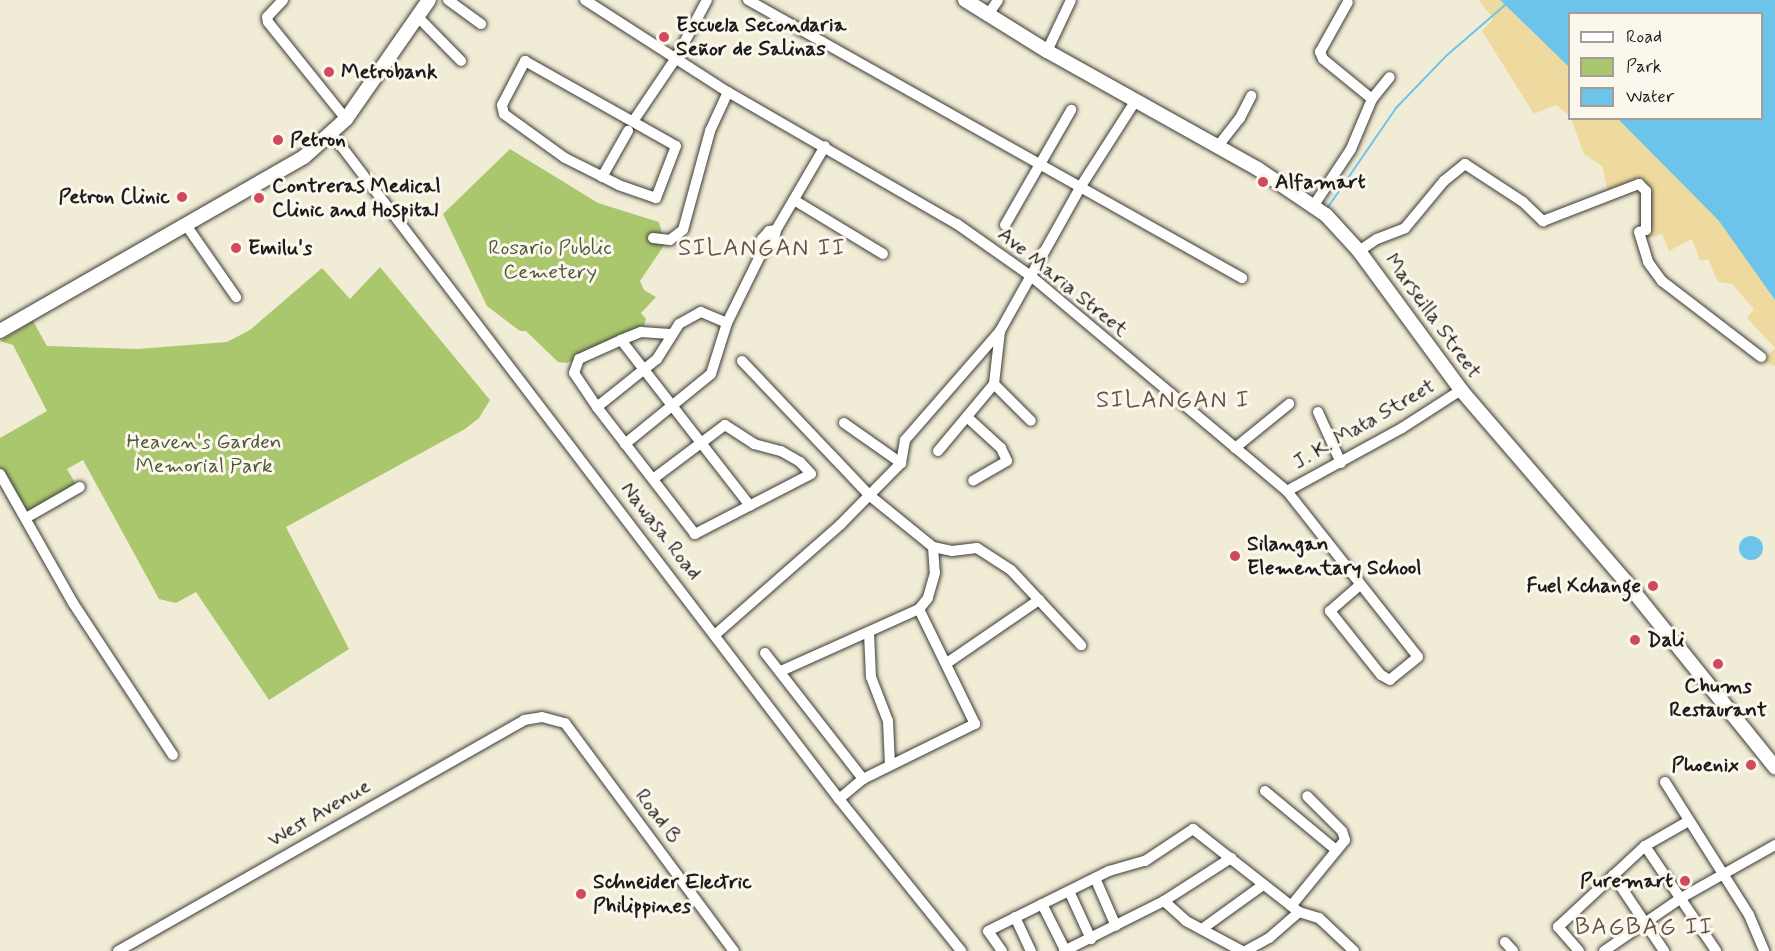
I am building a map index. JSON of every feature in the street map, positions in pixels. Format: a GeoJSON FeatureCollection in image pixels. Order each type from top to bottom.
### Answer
{"type":"FeatureCollection","features":[{"type":"Feature","properties":{"kind":"main road"},"geometry":{"type":"LineString","coordinates":[[0,331],[304,158],[346,119],[429,0]]}},
{"type":"Feature","properties":{"kind":"main road","name":"Marseilla Street"},"geometry":{"type":"LineString","coordinates":[[965,0],[987,16],[1218,146],[1314,205],[1359,251],[1461,390],[1648,608],[1775,767]]}},
{"type":"Feature","properties":{"kind":"street"},"geometry":{"type":"LineString","coordinates":[[283,0],[267,18],[268,22],[346,119]]}},
{"type":"Feature","properties":{"kind":"street"},"geometry":{"type":"LineString","coordinates":[[448,0],[481,24]]}},
{"type":"Feature","properties":{"kind":"street","name":"Ave Maria Street"},"geometry":{"type":"LineString","coordinates":[[585,0],[728,92],[957,224],[1032,277],[1287,491],[1418,657],[1390,680],[1381,675],[1330,610],[1360,585]]}},
{"type":"Feature","properties":{"kind":"street"},"geometry":{"type":"LineString","coordinates":[[602,177],[631,125],[676,58],[707,0]]}},
{"type":"Feature","properties":{"kind":"street"},"geometry":{"type":"LineString","coordinates":[[748,0],[1242,278]]}},
{"type":"Feature","properties":{"kind":"street"},"geometry":{"type":"LineString","coordinates":[[987,16],[998,0]]}},
{"type":"Feature","properties":{"kind":"street"},"geometry":{"type":"LineString","coordinates":[[1047,51],[1071,0]]}},
{"type":"Feature","properties":{"kind":"street"},"geometry":{"type":"LineString","coordinates":[[1347,2],[1320,52],[1323,59],[1372,99]]}},
{"type":"Feature","properties":{"kind":"street"},"geometry":{"type":"LineString","coordinates":[[417,16],[461,61]]}},
{"type":"Feature","properties":{"kind":"street"},"geometry":{"type":"LineString","coordinates":[[525,61],[631,125],[676,146],[656,198],[602,177],[565,158],[504,114],[502,105],[525,61]]}},
{"type":"Feature","properties":{"kind":"street"},"geometry":{"type":"LineString","coordinates":[[1314,205],[1351,149],[1372,99],[1390,77]]}},
{"type":"Feature","properties":{"kind":"street"},"geometry":{"type":"LineString","coordinates":[[653,238],[670,240],[683,230],[710,131],[728,92]]}},
{"type":"Feature","properties":{"kind":"street"},"geometry":{"type":"LineString","coordinates":[[1218,146],[1240,118],[1251,96]]}},
{"type":"Feature","properties":{"kind":"street"},"geometry":{"type":"LineString","coordinates":[[716,634],[901,463],[905,440],[1000,331],[1081,186],[1136,100]]}},
{"type":"Feature","properties":{"kind":"street"},"geometry":{"type":"LineString","coordinates":[[1005,225],[1071,110]]}},
{"type":"Feature","properties":{"kind":"street","name":"Nawasa Road"},"geometry":{"type":"LineString","coordinates":[[332,134],[716,634],[839,799],[961,951]]}},
{"type":"Feature","properties":{"kind":"street"},"geometry":{"type":"LineString","coordinates":[[625,444],[711,374],[727,323],[762,252],[773,244],[776,230],[825,146]]}},
{"type":"Feature","properties":{"kind":"street"},"geometry":{"type":"LineString","coordinates":[[1359,251],[1377,238],[1405,228],[1444,181],[1465,164],[1522,202],[1543,221],[1639,184],[1646,191],[1647,230],[1640,232],[1648,262],[1662,281],[1761,357]]}},
{"type":"Feature","properties":{"kind":"street"},"geometry":{"type":"LineString","coordinates":[[794,200],[883,254]]}},
{"type":"Feature","properties":{"kind":"street"},"geometry":{"type":"LineString","coordinates":[[186,225],[236,297]]}},
{"type":"Feature","properties":{"kind":"street"},"geometry":{"type":"LineString","coordinates":[[653,479],[699,442],[725,425],[754,444],[781,451],[809,469],[811,474],[695,534],[597,407],[574,374],[576,364],[621,340],[641,332],[670,334],[701,312],[727,323]]}},
{"type":"Feature","properties":{"kind":"street"},"geometry":{"type":"LineString","coordinates":[[938,451],[994,384],[1000,331]]}},
{"type":"Feature","properties":{"kind":"street"},"geometry":{"type":"LineString","coordinates":[[597,407],[642,371],[667,346],[670,334]]}},
{"type":"Feature","properties":{"kind":"street"},"geometry":{"type":"LineString","coordinates":[[621,340],[642,371],[750,506]]}},
{"type":"Feature","properties":{"kind":"street"},"geometry":{"type":"LineString","coordinates":[[742,361],[869,495],[933,547],[952,551],[977,548],[1011,570],[1081,645]]}},
{"type":"Feature","properties":{"kind":"street"},"geometry":{"type":"LineString","coordinates":[[994,384],[1031,421]]}},
{"type":"Feature","properties":{"kind":"street","name":"J. K. Mata Street"},"geometry":{"type":"LineString","coordinates":[[1287,491],[1341,463],[1461,390]]}},
{"type":"Feature","properties":{"kind":"street"},"geometry":{"type":"LineString","coordinates":[[1235,448],[1289,404]]}},
{"type":"Feature","properties":{"kind":"street"},"geometry":{"type":"LineString","coordinates":[[1318,412],[1341,463]]}},
{"type":"Feature","properties":{"kind":"street"},"geometry":{"type":"LineString","coordinates":[[967,417],[1002,448],[1007,461],[973,481]]}},
{"type":"Feature","properties":{"kind":"street"},"geometry":{"type":"LineString","coordinates":[[844,423],[901,463]]}},
{"type":"Feature","properties":{"kind":"street"},"geometry":{"type":"LineString","coordinates":[[0,474],[73,603],[173,755]]}},
{"type":"Feature","properties":{"kind":"street"},"geometry":{"type":"LineString","coordinates":[[26,518],[80,487]]}},
{"type":"Feature","properties":{"kind":"street"},"geometry":{"type":"LineString","coordinates":[[781,670],[919,609],[928,598],[935,573],[933,547]]}},
{"type":"Feature","properties":{"kind":"street"},"geometry":{"type":"LineString","coordinates":[[947,663],[1039,600]]}},
{"type":"Feature","properties":{"kind":"street"},"geometry":{"type":"LineString","coordinates":[[839,799],[863,779],[974,726],[975,718],[919,609]]}},
{"type":"Feature","properties":{"kind":"street"},"geometry":{"type":"LineString","coordinates":[[869,633],[871,676],[888,721],[890,765]]}},
{"type":"Feature","properties":{"kind":"street"},"geometry":{"type":"LineString","coordinates":[[765,653],[781,670],[863,779]]}},
{"type":"Feature","properties":{"kind":"street","name":"West Avenue"},"geometry":{"type":"LineString","coordinates":[[118,951],[524,720],[542,717]]}},
{"type":"Feature","properties":{"kind":"street","name":"Road B"},"geometry":{"type":"LineString","coordinates":[[542,717],[565,723],[734,951]]}},
{"type":"Feature","properties":{"kind":"street"},"geometry":{"type":"LineString","coordinates":[[1665,782],[1687,822],[1749,915],[1764,951]]}},
{"type":"Feature","properties":{"kind":"street"},"geometry":{"type":"LineString","coordinates":[[1265,791],[1335,850]]}},
{"type":"Feature","properties":{"kind":"street"},"geometry":{"type":"LineString","coordinates":[[1164,901],[1186,921],[1244,951],[1269,938],[1295,909],[1345,836],[1307,796]]}},
{"type":"Feature","properties":{"kind":"street"},"geometry":{"type":"LineString","coordinates":[[1579,951],[1558,927],[1645,846],[1687,822]]}},
{"type":"Feature","properties":{"kind":"street"},"geometry":{"type":"LineString","coordinates":[[1002,951],[988,931],[1095,878],[1145,861],[1193,829],[1295,909],[1319,918],[1354,951]]}},
{"type":"Feature","properties":{"kind":"street"},"geometry":{"type":"LineString","coordinates":[[1604,951],[1681,897],[1775,845]]}},
{"type":"Feature","properties":{"kind":"street"},"geometry":{"type":"LineString","coordinates":[[1645,846],[1716,951]]}},
{"type":"Feature","properties":{"kind":"street"},"geometry":{"type":"LineString","coordinates":[[1042,904],[1064,951],[1164,901],[1232,858]]}},
{"type":"Feature","properties":{"kind":"street"},"geometry":{"type":"LineString","coordinates":[[1613,875],[1664,951]]}},
{"type":"Feature","properties":{"kind":"street"},"geometry":{"type":"LineString","coordinates":[[1095,878],[1116,926]]}},
{"type":"Feature","properties":{"kind":"street"},"geometry":{"type":"LineString","coordinates":[[1202,929],[1263,885]]}},
{"type":"Feature","properties":{"kind":"street"},"geometry":{"type":"LineString","coordinates":[[1069,891],[1091,939]]}},
{"type":"Feature","properties":{"kind":"street"},"geometry":{"type":"LineString","coordinates":[[1015,917],[1031,951]]}},
{"type":"Feature","properties":{"kind":"green space","name":"Rosario Public Cemetery"},"geometry":{"type":"Polygon","coordinates":[[[510,149],[598,203],[659,222],[665,244],[640,281],[644,290],[656,297],[641,313],[646,319],[643,329],[567,363],[558,362],[526,331],[520,331],[487,306],[443,214],[510,149]]]}},
{"type":"Feature","properties":{"kind":"green space","name":"Heaven's Garden Memorial Park"},"geometry":{"type":"Polygon","coordinates":[[[380,267],[490,400],[479,418],[465,429],[286,527],[349,649],[269,700],[196,592],[176,603],[159,599],[83,460],[67,469],[77,486],[28,514],[0,468],[0,438],[47,411],[13,345],[0,341],[33,321],[47,346],[137,349],[227,342],[250,330],[322,268],[350,299],[380,267]]]}},
{"type":"Feature","properties":{"kind":"sand"},"geometry":{"type":"Polygon","coordinates":[[[1479,0],[1500,0],[1568,66],[1568,114],[1556,105],[1534,114],[1482,31],[1493,19],[1479,0]]]}},
{"type":"Feature","properties":{"kind":"sand"},"geometry":{"type":"Polygon","coordinates":[[[1571,120],[1619,120],[1726,228],[1775,300],[1775,348],[1747,318],[1754,309],[1732,284],[1718,282],[1708,259],[1700,261],[1692,239],[1669,251],[1662,234],[1640,241],[1639,190],[1610,200],[1602,166],[1584,154],[1571,120]]]}},
{"type":"Feature","properties":{"kind":"sand"},"geometry":{"type":"Polygon","coordinates":[[[1775,348],[1775,366],[1763,361],[1775,348]]]}},
{"type":"Feature","properties":{"kind":"water"},"geometry":{"type":"Polygon","coordinates":[[[1500,0],[1775,0],[1775,300],[1719,221],[1619,120],[1763,120],[1763,12],[1568,12],[1568,66],[1500,0]]]}},
{"type":"Feature","properties":{"kind":"water"},"geometry":{"type":"Polygon","coordinates":[[[1751,536],[1760,539],[1763,548],[1760,557],[1751,560],[1742,557],[1739,548],[1742,539],[1751,536]]]}},
{"type":"Feature","properties":{"kind":"waterway"},"geometry":{"type":"LineString","coordinates":[[1326,210],[1396,108],[1446,56],[1505,5]]}},
{"type":"Feature","properties":{"kind":"place","name":"Escuela Secondaria Señor de Salinas"},"geometry":{"type":"Point","coordinates":[664,37]}},
{"type":"Feature","properties":{"kind":"place","name":"Metrobank"},"geometry":{"type":"Point","coordinates":[329,72]}},
{"type":"Feature","properties":{"kind":"place","name":"Petron"},"geometry":{"type":"Point","coordinates":[278,140]}},
{"type":"Feature","properties":{"kind":"place","name":"Alfamart"},"geometry":{"type":"Point","coordinates":[1263,182]}},
{"type":"Feature","properties":{"kind":"place","name":"Petron Clinic"},"geometry":{"type":"Point","coordinates":[182,197]}},
{"type":"Feature","properties":{"kind":"place","name":"Contreras Medical Clinic and Hospital"},"geometry":{"type":"Point","coordinates":[259,198]}},
{"type":"Feature","properties":{"kind":"place","name":"Emilu's"},"geometry":{"type":"Point","coordinates":[236,248]}},
{"type":"Feature","properties":{"kind":"place","name":"Silangan Elementary School"},"geometry":{"type":"Point","coordinates":[1235,556]}},
{"type":"Feature","properties":{"kind":"place","name":"Fuel Xchange"},"geometry":{"type":"Point","coordinates":[1653,586]}},
{"type":"Feature","properties":{"kind":"place","name":"Dali"},"geometry":{"type":"Point","coordinates":[1635,640]}},
{"type":"Feature","properties":{"kind":"place","name":"Chums Restaurant"},"geometry":{"type":"Point","coordinates":[1718,664]}},
{"type":"Feature","properties":{"kind":"place","name":"Phoenix"},"geometry":{"type":"Point","coordinates":[1751,765]}},
{"type":"Feature","properties":{"kind":"place","name":"Puremart"},"geometry":{"type":"Point","coordinates":[1685,881]}},
{"type":"Feature","properties":{"kind":"place","name":"Schneider Electric Philippines"},"geometry":{"type":"Point","coordinates":[581,894]}},
{"type":"Feature","properties":{"kind":"district","name":"SILANGAN II"},"geometry":{"type":"Point","coordinates":[762,249]}},
{"type":"Feature","properties":{"kind":"district","name":"SILANGAN I"},"geometry":{"type":"Point","coordinates":[1173,401]}},
{"type":"Feature","properties":{"kind":"district","name":"BAGBAG II"},"geometry":{"type":"Point","coordinates":[1644,928]}}]}
